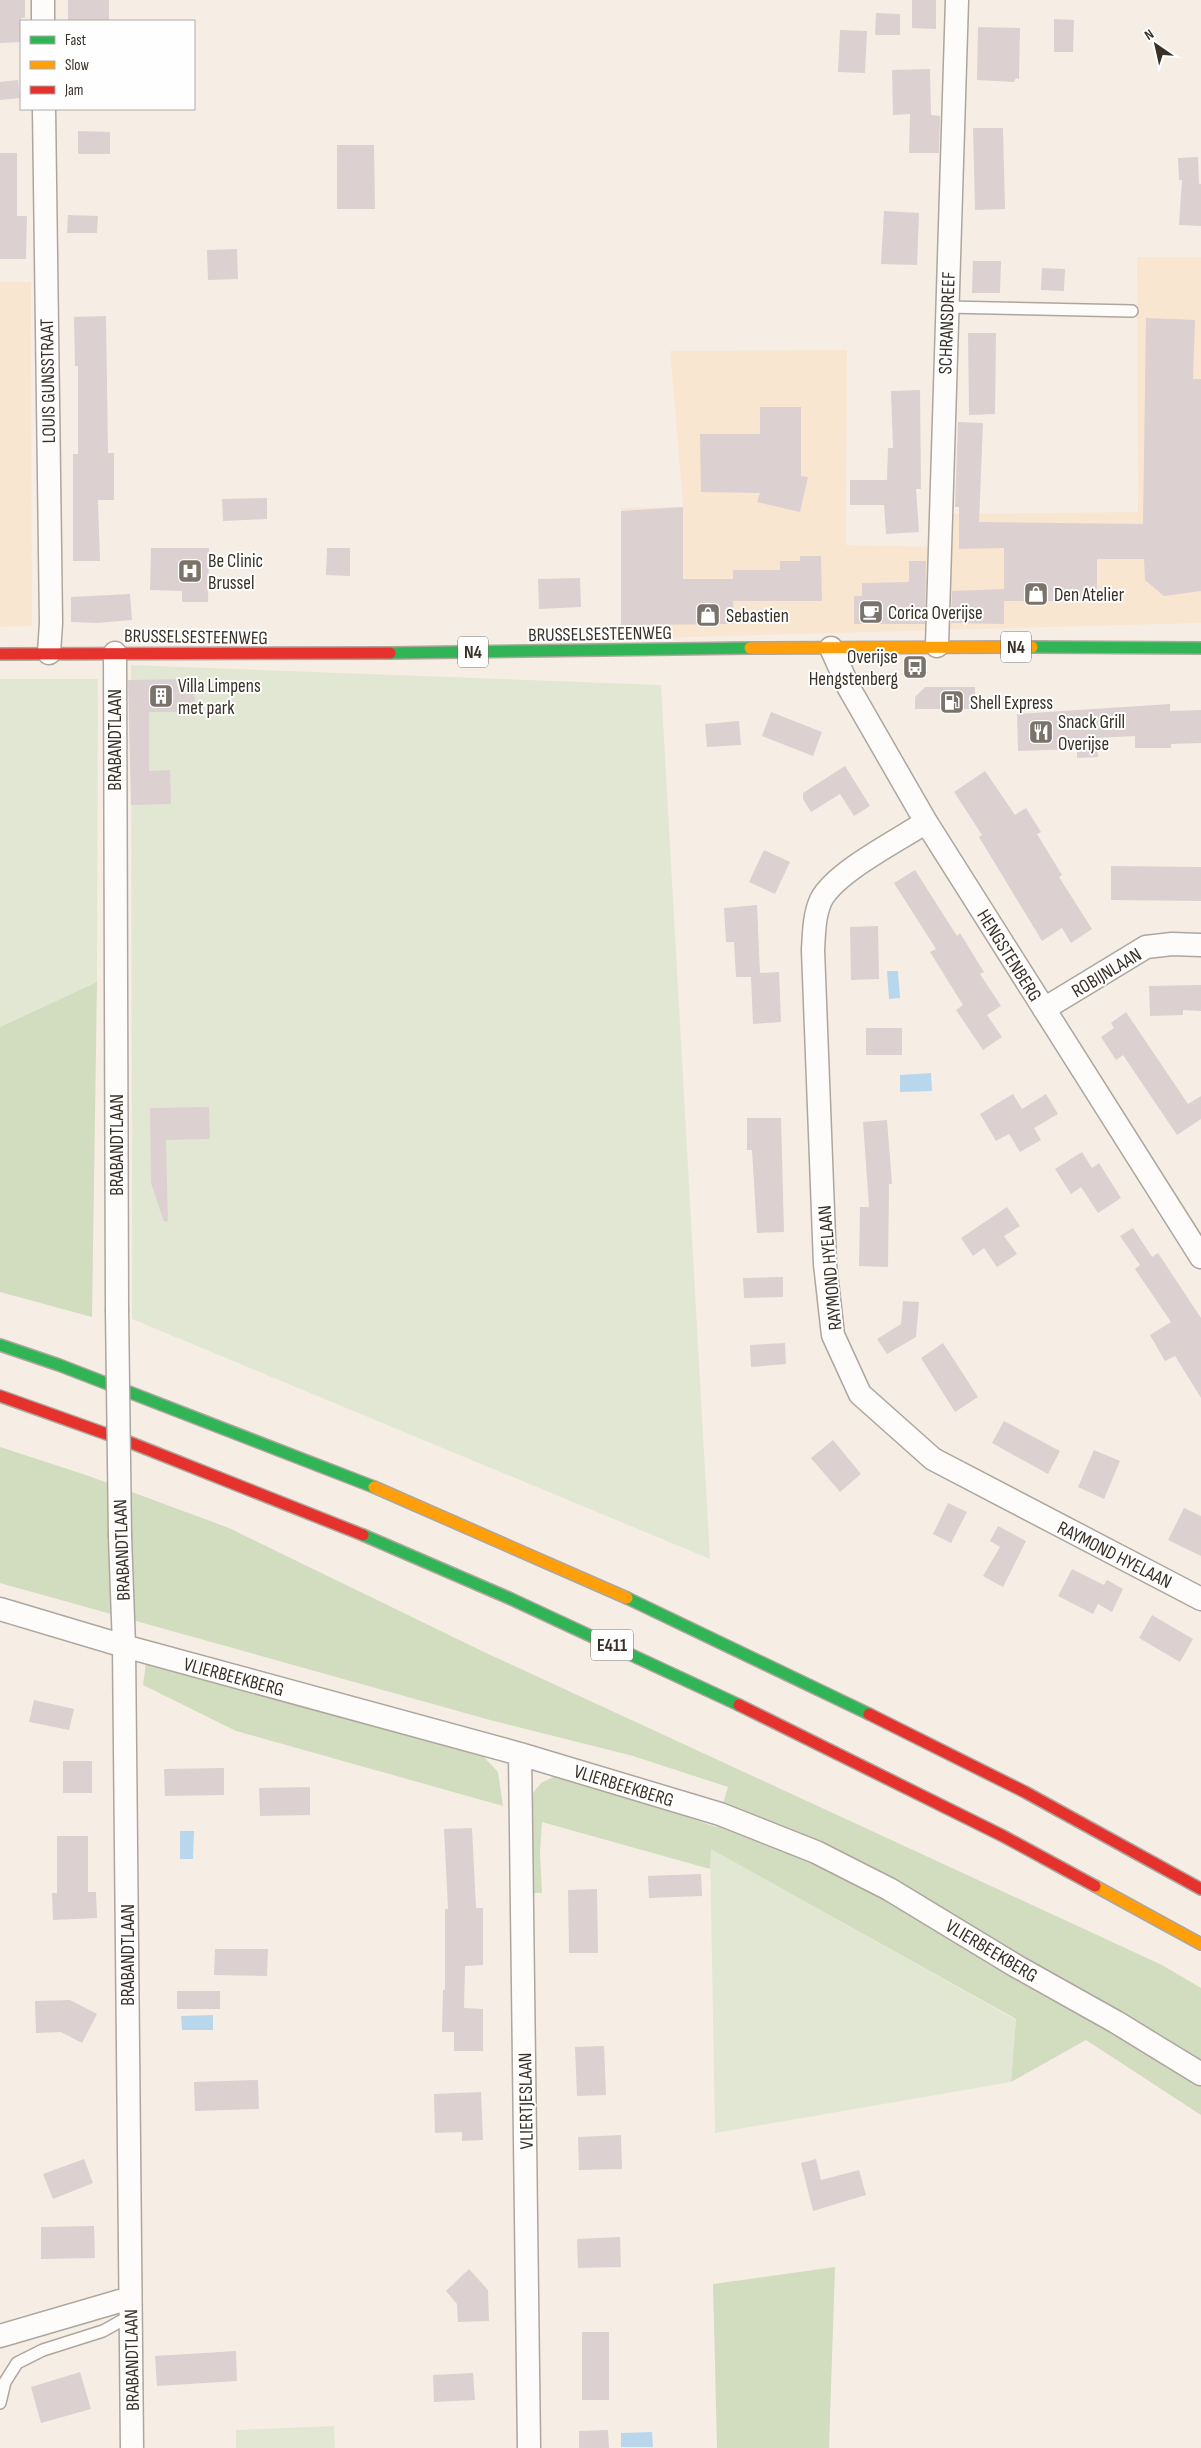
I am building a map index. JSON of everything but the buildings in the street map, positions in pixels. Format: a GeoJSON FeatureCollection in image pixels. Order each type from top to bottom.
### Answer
{"type":"FeatureCollection","features":[{"type":"Feature","properties":{"kind":"main road","name":"BRUSSELSESTEENWEG"},"geometry":{"type":"LineString","coordinates":[[0,654],[277,654],[937,646],[1201,648]]}},
{"type":"Feature","properties":{"kind":"main road","name":"E411"},"geometry":{"type":"LineString","coordinates":[[0,1346],[60,1365],[336,1471],[574,1573],[798,1678],[1025,1792],[1201,1890]]}},
{"type":"Feature","properties":{"kind":"main road","name":"E411"},"geometry":{"type":"LineString","coordinates":[[0,1396],[321,1516],[559,1620],[774,1722],[996,1833],[1201,1944]]}},
{"type":"Feature","properties":{"kind":"street"},"geometry":{"type":"LineString","coordinates":[[43,0],[43,20]]}},
{"type":"Feature","properties":{"kind":"street","name":"SCHRANSDREEF"},"geometry":{"type":"LineString","coordinates":[[937,646],[956,0]]}},
{"type":"Feature","properties":{"kind":"street","name":"LOUIS GUNSSTRAAT"},"geometry":{"type":"LineString","coordinates":[[44,110],[49,653]]}},
{"type":"Feature","properties":{"kind":"street","name":"HENGSTENBERG"},"geometry":{"type":"LineString","coordinates":[[831,648],[849,688],[926,822],[1201,1257]]}},
{"type":"Feature","properties":{"kind":"street","name":"BRABANDTLAAN"},"geometry":{"type":"LineString","coordinates":[[115,653],[117,1309],[120,1537],[124,1646],[132,2448]]}},
{"type":"Feature","properties":{"kind":"street","name":"RAYMOND HYELAAN"},"geometry":{"type":"LineString","coordinates":[[926,822],[845,874],[831,887],[821,901],[816,923],[813,950],[825,1264],[833,1335],[860,1394],[933,1460],[1201,1599]]}},
{"type":"Feature","properties":{"kind":"street","name":"ROBIJNLAAN"},"geometry":{"type":"LineString","coordinates":[[1044,1009],[1146,947],[1172,944],[1201,945]]}},
{"type":"Feature","properties":{"kind":"street","name":"VLIERBEEKBERG"},"geometry":{"type":"LineString","coordinates":[[0,1608],[124,1646],[520,1754],[720,1814],[816,1852],[889,1889],[1201,2074]]}},
{"type":"Feature","properties":{"kind":"street","name":"VLIERTJESLAAN"},"geometry":{"type":"LineString","coordinates":[[520,1754],[529,2448]]}},
{"type":"Feature","properties":{"kind":"street"},"geometry":{"type":"LineString","coordinates":[[0,2336],[130,2307]]}},
{"type":"Feature","properties":{"kind":"lane"},"geometry":{"type":"LineString","coordinates":[[946,307],[1132,311]]}},
{"type":"Feature","properties":{"kind":"lane"},"geometry":{"type":"LineString","coordinates":[[0,2402],[5,2382],[16,2363],[43,2350],[103,2331],[130,2307]]}},
{"type":"Feature","properties":{"kind":"shaded area"},"geometry":{"type":"Polygon","coordinates":[[[1137,257],[1201,257],[1201,623],[621,639],[621,508],[683,507],[670,351],[847,350],[846,545],[943,547],[945,514],[1138,512],[1137,257]]]}},
{"type":"Feature","properties":{"kind":"shaded area"},"geometry":{"type":"Polygon","coordinates":[[[0,282],[31,282],[32,626],[0,627],[0,282]]]}},
{"type":"Feature","properties":{"kind":"green space"},"geometry":{"type":"Polygon","coordinates":[[[131,665],[661,685],[710,1559],[132,1319],[131,665]]]}},
{"type":"Feature","properties":{"kind":"green space"},"geometry":{"type":"Polygon","coordinates":[[[0,679],[98,679],[97,982],[0,1027],[0,679]]]}},
{"type":"Feature","properties":{"kind":"green space"},"geometry":{"type":"Polygon","coordinates":[[[97,982],[92,1317],[0,1292],[0,1027],[97,982]]]}},
{"type":"Feature","properties":{"kind":"green space"},"geometry":{"type":"Polygon","coordinates":[[[0,1447],[86,1475],[229,1528],[482,1651],[1162,1965],[1201,1988],[1201,2115],[1086,2040],[1011,2082],[1016,2019],[711,1849],[710,1869],[542,1822],[540,1853],[542,1893],[531,1893],[528,1799],[541,1783],[555,1776],[580,1780],[716,1827],[728,1787],[633,1756],[490,1720],[0,1583],[0,1447]]]}},
{"type":"Feature","properties":{"kind":"green space"},"geometry":{"type":"Polygon","coordinates":[[[146,1663],[481,1754],[498,1772],[503,1806],[236,1731],[143,1685],[146,1663]]]}},
{"type":"Feature","properties":{"kind":"green space"},"geometry":{"type":"Polygon","coordinates":[[[710,1848],[1016,2020],[1011,2082],[715,2133],[710,1848]]]}},
{"type":"Feature","properties":{"kind":"green space"},"geometry":{"type":"Polygon","coordinates":[[[835,2267],[829,2448],[717,2448],[713,2284],[835,2267]]]}},
{"type":"Feature","properties":{"kind":"green space"},"geometry":{"type":"Polygon","coordinates":[[[334,2426],[335,2448],[236,2448],[236,2430],[334,2426]]]}},
{"type":"Feature","properties":{"kind":"water"},"geometry":{"type":"Polygon","coordinates":[[[887,971],[898,971],[900,998],[889,999],[887,971]]]}},
{"type":"Feature","properties":{"kind":"water"},"geometry":{"type":"Polygon","coordinates":[[[931,1073],[932,1091],[900,1092],[900,1075],[931,1073]]]}},
{"type":"Feature","properties":{"kind":"water"},"geometry":{"type":"Polygon","coordinates":[[[180,1831],[194,1831],[193,1859],[180,1859],[180,1831]]]}},
{"type":"Feature","properties":{"kind":"water"},"geometry":{"type":"Polygon","coordinates":[[[213,2015],[213,2030],[182,2030],[181,2016],[213,2015]]]}},
{"type":"Feature","properties":{"kind":"water"},"geometry":{"type":"Polygon","coordinates":[[[652,2432],[653,2447],[621,2447],[621,2433],[652,2432]]]}},
{"type":"Feature","properties":{"kind":"traffic: fast"},"geometry":{"type":"LineString","coordinates":[[1032,647],[1201,648]]}},
{"type":"Feature","properties":{"kind":"traffic: fast"},"geometry":{"type":"LineString","coordinates":[[390,653],[750,648]]}},
{"type":"Feature","properties":{"kind":"traffic: fast"},"geometry":{"type":"LineString","coordinates":[[0,1345],[59,1365],[374,1487]]}},
{"type":"Feature","properties":{"kind":"traffic: fast"},"geometry":{"type":"LineString","coordinates":[[363,1535],[509,1598],[739,1705]]}},
{"type":"Feature","properties":{"kind":"traffic: fast"},"geometry":{"type":"LineString","coordinates":[[627,1598],[869,1714]]}},
{"type":"Feature","properties":{"kind":"traffic: slow"},"geometry":{"type":"LineString","coordinates":[[750,648],[1032,647]]}},
{"type":"Feature","properties":{"kind":"traffic: slow"},"geometry":{"type":"LineString","coordinates":[[374,1487],[627,1598]]}},
{"type":"Feature","properties":{"kind":"traffic: slow"},"geometry":{"type":"LineString","coordinates":[[1095,1886],[1201,1944]]}},
{"type":"Feature","properties":{"kind":"traffic: jam"},"geometry":{"type":"LineString","coordinates":[[0,654],[390,653]]}},
{"type":"Feature","properties":{"kind":"traffic: jam"},"geometry":{"type":"LineString","coordinates":[[0,1396],[129,1442],[363,1535]]}},
{"type":"Feature","properties":{"kind":"traffic: jam"},"geometry":{"type":"LineString","coordinates":[[739,1705],[1003,1836],[1095,1886]]}},
{"type":"Feature","properties":{"kind":"traffic: jam"},"geometry":{"type":"LineString","coordinates":[[869,1714],[1025,1792],[1201,1889]]}},
{"type":"Feature","properties":{"kind":"place","name":"Be Clinic Brussel"},"geometry":{"type":"Point","coordinates":[190,571]}},
{"type":"Feature","properties":{"kind":"place","name":"Den Atelier"},"geometry":{"type":"Point","coordinates":[1036,594]}},
{"type":"Feature","properties":{"kind":"place","name":"Corica Overijse"},"geometry":{"type":"Point","coordinates":[871,612]}},
{"type":"Feature","properties":{"kind":"place","name":"Sebastien"},"geometry":{"type":"Point","coordinates":[708,615]}},
{"type":"Feature","properties":{"kind":"place","name":"Overijse Hengstenberg"},"geometry":{"type":"Point","coordinates":[915,667]}},
{"type":"Feature","properties":{"kind":"place","name":"Villa Limpens met park"},"geometry":{"type":"Point","coordinates":[161,696]}},
{"type":"Feature","properties":{"kind":"place","name":"Shell Express"},"geometry":{"type":"Point","coordinates":[952,702]}},
{"type":"Feature","properties":{"kind":"place","name":"Snack Grill Overijse"},"geometry":{"type":"Point","coordinates":[1041,732]}}]}
